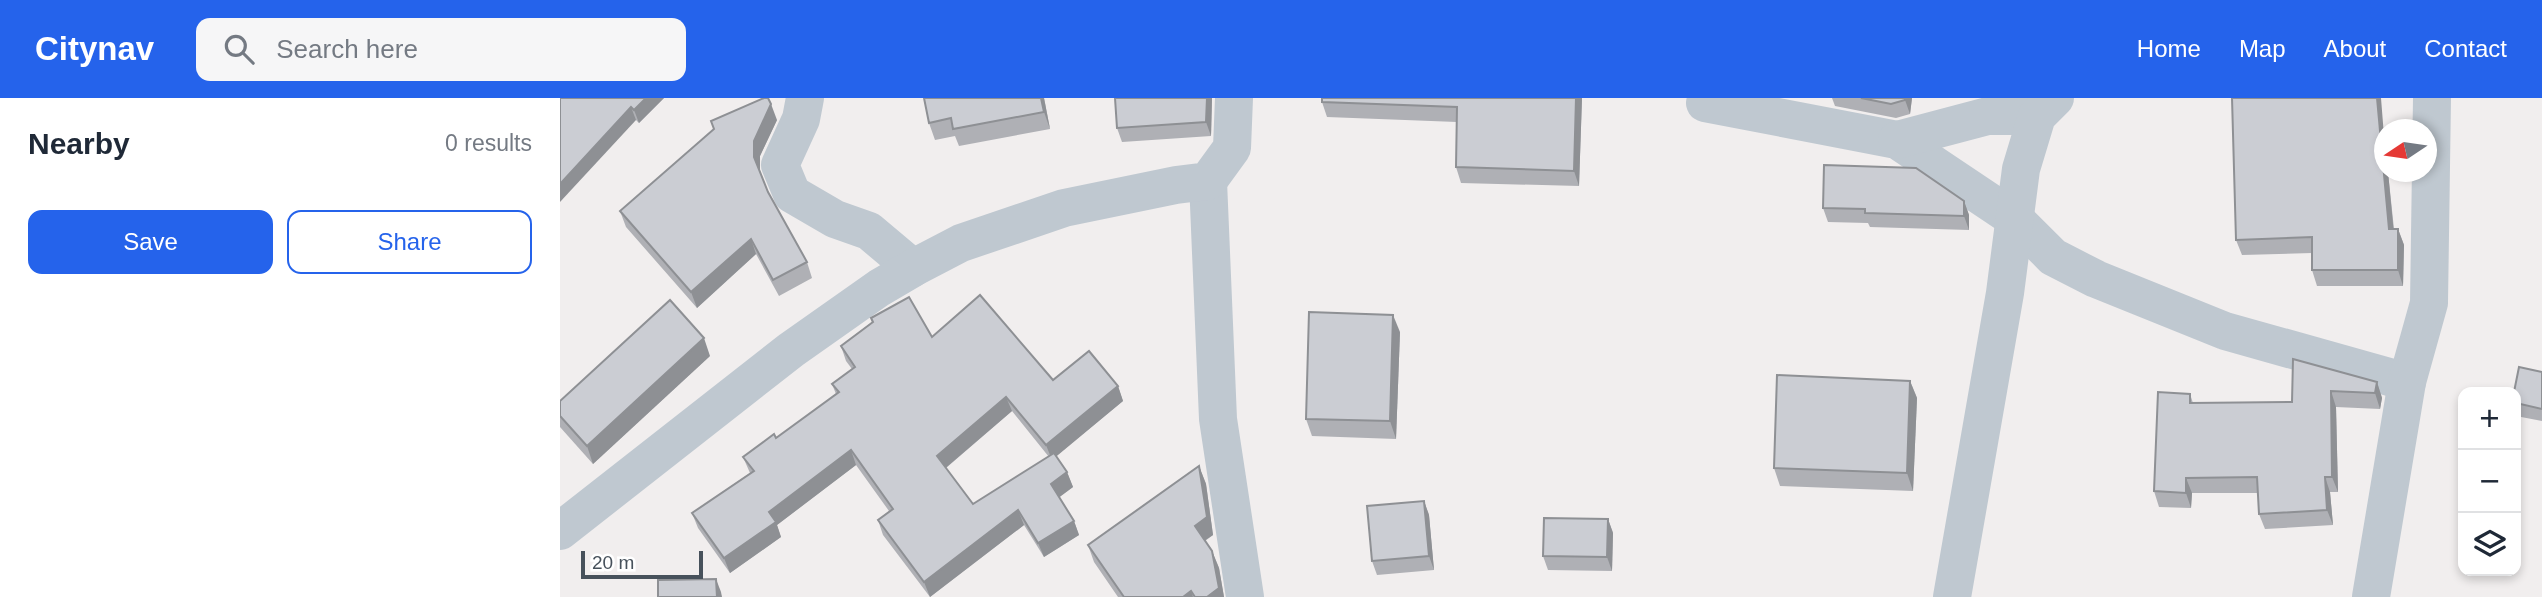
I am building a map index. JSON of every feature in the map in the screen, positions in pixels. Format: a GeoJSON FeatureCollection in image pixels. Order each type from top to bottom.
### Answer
{"type":"FeatureCollection","features":[{"type":"Feature","properties":{"kind":"street"},"geometry":{"type":"LineString","coordinates":[[805,98],[801,119],[780,165],[792,194],[835,219],[869,231],[913,268]]}},
{"type":"Feature","properties":{"kind":"street"},"geometry":{"type":"LineString","coordinates":[[1234,98],[1232,148],[1208,181],[1218,419],[1245,597]]}},
{"type":"Feature","properties":{"kind":"street"},"geometry":{"type":"LineString","coordinates":[[2371,597],[2407,382],[2429,303],[2432,98]]}},
{"type":"Feature","properties":{"kind":"street"},"geometry":{"type":"LineString","coordinates":[[1704,103],[1897,140],[2015,219],[2053,257],[2096,279],[2225,331],[2407,382]]}},
{"type":"Feature","properties":{"kind":"street"},"geometry":{"type":"LineString","coordinates":[[1897,140],[1988,116],[2046,107]]}},
{"type":"Feature","properties":{"kind":"street"},"geometry":{"type":"LineString","coordinates":[[1952,597],[2005,293],[2021,169],[2046,107]]}},
{"type":"Feature","properties":{"kind":"street"},"geometry":{"type":"LineString","coordinates":[[560,531],[791,350],[879,288],[913,268],[961,243],[1064,208],[1208,181]]}},
{"type":"Feature","properties":{"kind":"building"},"geometry":{"type":"Polygon","coordinates":[[[560,98],[646,98],[634,110],[631,107],[560,184],[560,98]]]}},
{"type":"Feature","properties":{"kind":"building"},"geometry":{"type":"Polygon","coordinates":[[[768,98],[771,104],[754,141],[754,157],[768,192],[807,262],[773,280],[751,239],[691,292],[620,211],[714,129],[711,121],[768,98]]]}},
{"type":"Feature","properties":{"kind":"building"},"geometry":{"type":"Polygon","coordinates":[[[924,98],[1041,98],[1044,112],[953,129],[951,118],[929,123],[924,98]]]}},
{"type":"Feature","properties":{"kind":"building"},"geometry":{"type":"Polygon","coordinates":[[[1115,98],[1207,98],[1206,122],[1117,128],[1115,98]]]}},
{"type":"Feature","properties":{"kind":"building"},"geometry":{"type":"Polygon","coordinates":[[[1322,98],[1576,98],[1574,171],[1456,167],[1457,107],[1322,102],[1322,98]]]}},
{"type":"Feature","properties":{"kind":"building"},"geometry":{"type":"Polygon","coordinates":[[[1861,98],[1905,98],[1905,100],[1891,104],[1861,98]]]}},
{"type":"Feature","properties":{"kind":"building"},"geometry":{"type":"Polygon","coordinates":[[[2232,98],[2377,98],[2379,119],[2374,119],[2374,182],[2385,182],[2389,229],[2398,229],[2398,270],[2312,270],[2312,237],[2236,240],[2232,98]]]}},
{"type":"Feature","properties":{"kind":"building"},"geometry":{"type":"Polygon","coordinates":[[[1824,165],[1916,168],[1964,201],[1964,216],[1865,213],[1865,209],[1823,208],[1824,165]]]}},
{"type":"Feature","properties":{"kind":"building"},"geometry":{"type":"Polygon","coordinates":[[[980,295],[1053,380],[1089,351],[1118,386],[1046,445],[1006,397],[937,456],[973,504],[1054,453],[1067,472],[1051,484],[1074,521],[1038,543],[1018,510],[924,582],[878,520],[893,509],[851,450],[769,512],[776,522],[724,558],[692,513],[754,471],[743,457],[774,434],[776,438],[839,392],[832,384],[855,367],[841,346],[873,322],[871,318],[909,297],[932,337],[980,295]]]}},
{"type":"Feature","properties":{"kind":"building"},"geometry":{"type":"Polygon","coordinates":[[[670,300],[704,338],[587,446],[560,416],[560,401],[670,300]]]}},
{"type":"Feature","properties":{"kind":"building"},"geometry":{"type":"Polygon","coordinates":[[[1309,312],[1393,315],[1390,421],[1306,419],[1309,312]]]}},
{"type":"Feature","properties":{"kind":"building"},"geometry":{"type":"Polygon","coordinates":[[[2293,359],[2377,382],[2375,393],[2331,391],[2332,477],[2325,477],[2327,510],[2259,514],[2257,477],[2186,478],[2186,493],[2154,491],[2158,392],[2190,394],[2190,403],[2292,402],[2293,359]]]}},
{"type":"Feature","properties":{"kind":"building"},"geometry":{"type":"Polygon","coordinates":[[[2519,367],[2542,372],[2542,409],[2521,404],[2521,387],[2515,387],[2519,367]]]}},
{"type":"Feature","properties":{"kind":"building"},"geometry":{"type":"Polygon","coordinates":[[[1777,375],[1910,381],[1907,473],[1774,468],[1777,375]]]}},
{"type":"Feature","properties":{"kind":"building"},"geometry":{"type":"Polygon","coordinates":[[[1199,466],[1207,517],[1195,526],[1212,551],[1219,588],[1207,597],[1195,597],[1191,591],[1183,597],[1124,597],[1088,545],[1199,466]]]}},
{"type":"Feature","properties":{"kind":"building"},"geometry":{"type":"Polygon","coordinates":[[[1424,501],[1429,556],[1372,561],[1367,506],[1424,501]]]}},
{"type":"Feature","properties":{"kind":"building"},"geometry":{"type":"Polygon","coordinates":[[[1544,518],[1608,519],[1607,557],[1543,556],[1544,518]]]}},
{"type":"Feature","properties":{"kind":"building"},"geometry":{"type":"Polygon","coordinates":[[[716,579],[717,597],[658,597],[658,580],[716,579]]]}}]}
